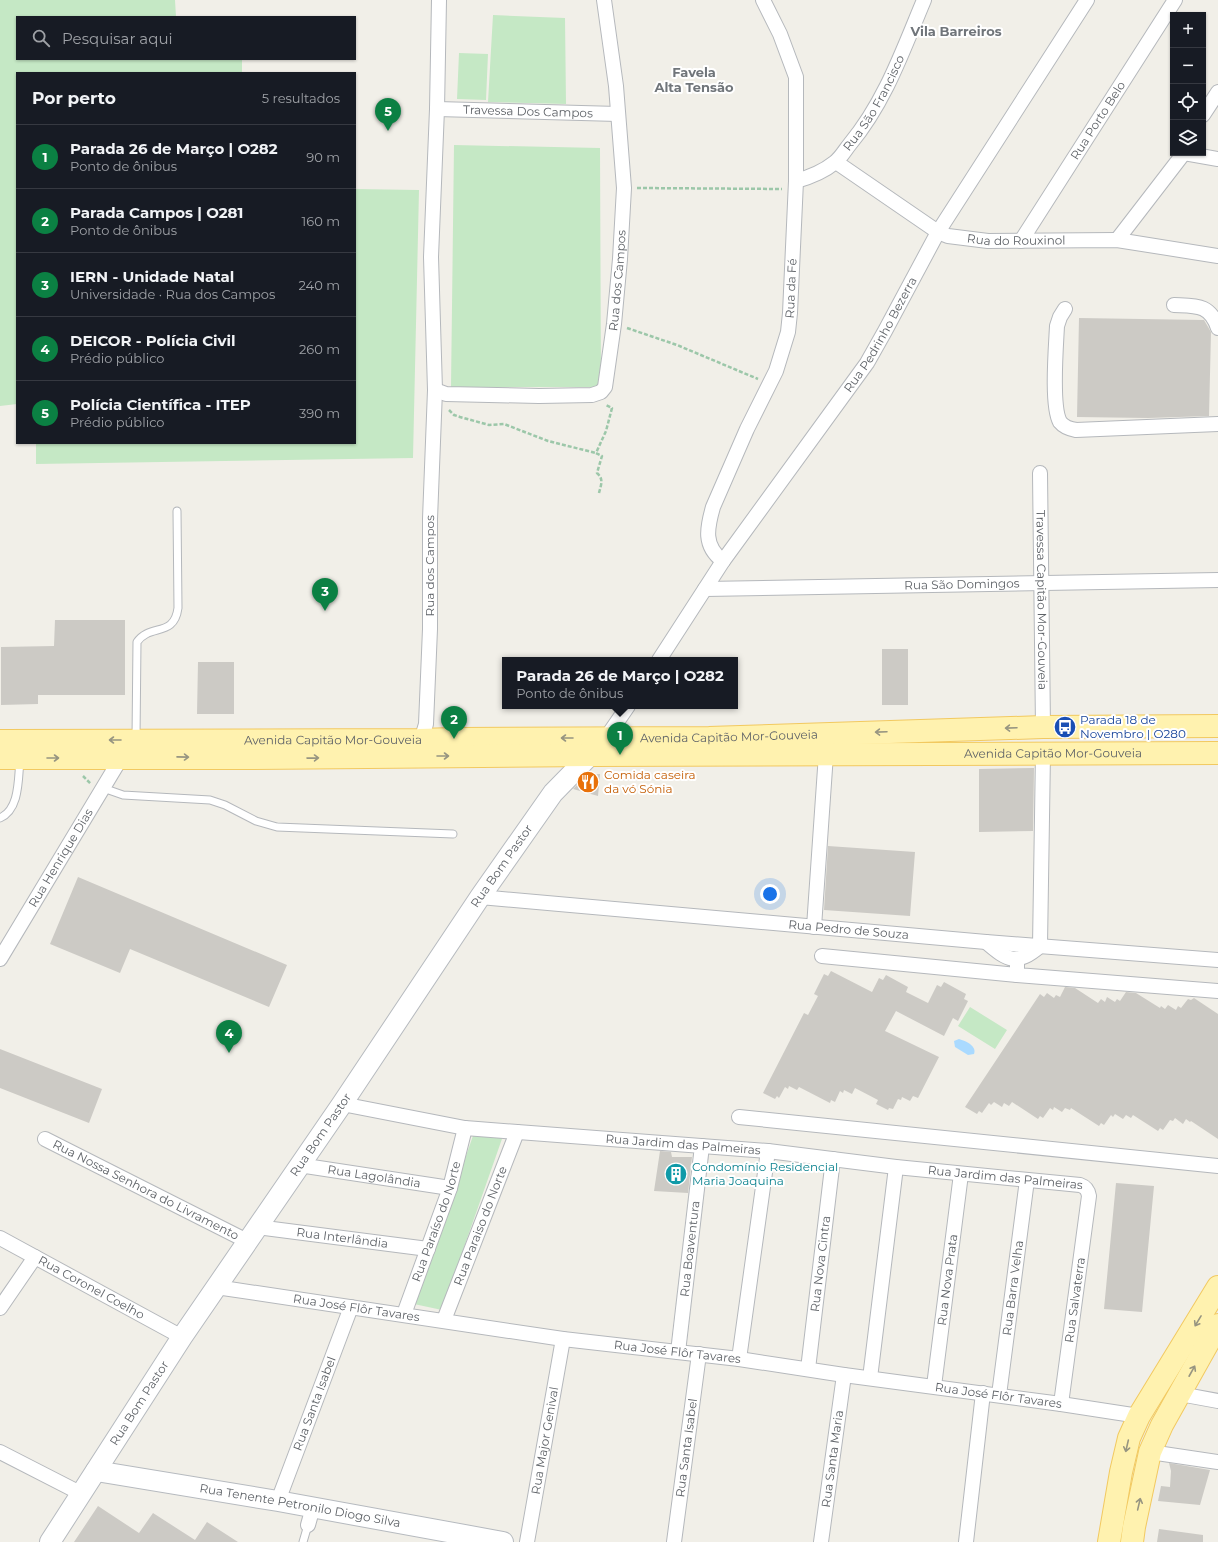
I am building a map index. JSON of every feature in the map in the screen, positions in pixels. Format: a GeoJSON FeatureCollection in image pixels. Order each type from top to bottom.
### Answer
{"type":"FeatureCollection","features":[{"type":"Feature","properties":{"kind":"main road","name":"Avenida Capitão Mor-Gouveia"},"geometry":{"type":"LineString","coordinates":[[10,758],[121,758],[246,749],[419,740],[709,738],[1043,727],[1218,726]]}},
{"type":"Feature","properties":{"kind":"main road","name":"Rua Bom Pastor"},"geometry":{"type":"LineString","coordinates":[[50,1542],[182,1337],[342,1104],[480,897],[553,794],[606,738]]}},
{"type":"Feature","properties":{"kind":"main road","name":"Avenida Capitão Mor-Gouveia"},"geometry":{"type":"LineString","coordinates":[[0,741],[136,740],[246,749],[590,755],[1218,753]]}},
{"type":"Feature","properties":{"kind":"main road"},"geometry":{"type":"LineString","coordinates":[[1109,1542],[1121,1472],[1129,1438],[1139,1416],[1218,1287]]}},
{"type":"Feature","properties":{"kind":"main road"},"geometry":{"type":"LineString","coordinates":[[1132,1542],[1150,1452],[1162,1425],[1218,1325]]}},
{"type":"Feature","properties":{"kind":"main road","name":"Rua Tenente Petronilo Diogo Silva"},"geometry":{"type":"LineString","coordinates":[[96,1471],[278,1501],[311,1516],[503,1542]]}},
{"type":"Feature","properties":{"kind":"street","name":"Rua dos Campos"},"geometry":{"type":"LineString","coordinates":[[419,740],[423,734],[426,724],[430,629],[430,519],[440,392],[431,257],[437,109],[438,0]]}},
{"type":"Feature","properties":{"kind":"street","name":"Rua dos Campos"},"geometry":{"type":"LineString","coordinates":[[603,390],[605,387],[614,324],[620,259],[624,188],[616,86],[604,0]]}},
{"type":"Feature","properties":{"kind":"street","name":"Rua da Fé"},"geometry":{"type":"LineString","coordinates":[[723,561],[716,556],[709,545],[708,528],[710,518],[713,507],[744,435],[776,371],[788,332],[790,313],[796,185],[796,77],[780,34],[763,0]]}},
{"type":"Feature","properties":{"kind":"street","name":"Rua São Francisco"},"geometry":{"type":"LineString","coordinates":[[796,185],[836,162],[877,108],[894,72],[924,0]]}},
{"type":"Feature","properties":{"kind":"street","name":"Rua Pedrinho Bezerra"},"geometry":{"type":"LineString","coordinates":[[661,657],[723,561],[867,363],[938,232],[1087,0]]}},
{"type":"Feature","properties":{"kind":"street","name":"Rua Porto Belo"},"geometry":{"type":"LineString","coordinates":[[1021,241],[1175,0]]}},
{"type":"Feature","properties":{"kind":"street"},"geometry":{"type":"LineString","coordinates":[[1206,110],[1218,92]]}},
{"type":"Feature","properties":{"kind":"street","name":"Travessa Dos Campos"},"geometry":{"type":"LineString","coordinates":[[437,109],[618,114]]}},
{"type":"Feature","properties":{"kind":"street"},"geometry":{"type":"LineString","coordinates":[[1117,240],[1182,156]]}},
{"type":"Feature","properties":{"kind":"street"},"geometry":{"type":"LineString","coordinates":[[1199,156],[1218,160]]}},
{"type":"Feature","properties":{"kind":"street","name":"Rua do Rouxinol"},"geometry":{"type":"LineString","coordinates":[[836,162],[938,232],[948,236],[969,239],[1021,241],[1117,240],[1218,256]]}},
{"type":"Feature","properties":{"kind":"street"},"geometry":{"type":"LineString","coordinates":[[1174,305],[1197,306],[1204,308],[1215,319],[1218,328]]}},
{"type":"Feature","properties":{"kind":"street"},"geometry":{"type":"LineString","coordinates":[[1065,309],[1057,326],[1055,402],[1060,420],[1065,426],[1076,430],[1218,424]]}},
{"type":"Feature","properties":{"kind":"street"},"geometry":{"type":"LineString","coordinates":[[440,392],[577,395],[596,394],[603,390]]}},
{"type":"Feature","properties":{"kind":"street","name":"Travessa Capitão Mor-Gouveia"},"geometry":{"type":"LineString","coordinates":[[1040,473],[1043,727]]}},
{"type":"Feature","properties":{"kind":"street","name":"Rua São Domingos"},"geometry":{"type":"LineString","coordinates":[[705,589],[1218,580]]}},
{"type":"Feature","properties":{"kind":"street"},"geometry":{"type":"LineString","coordinates":[[606,738],[626,709]]}},
{"type":"Feature","properties":{"kind":"street"},"geometry":{"type":"LineString","coordinates":[[986,942],[1006,957],[1017,960],[1030,955],[1040,946],[1043,753]]}},
{"type":"Feature","properties":{"kind":"street"},"geometry":{"type":"LineString","coordinates":[[814,927],[826,754]]}},
{"type":"Feature","properties":{"kind":"street","name":"Rua Henrique Dias"},"geometry":{"type":"LineString","coordinates":[[0,959],[121,758]]}},
{"type":"Feature","properties":{"kind":"street","name":"Rua Pedro de Souza"},"geometry":{"type":"LineString","coordinates":[[480,897],[986,942],[1218,960]]}},
{"type":"Feature","properties":{"kind":"street"},"geometry":{"type":"LineString","coordinates":[[822,956],[1017,975],[1218,991]]}},
{"type":"Feature","properties":{"kind":"street"},"geometry":{"type":"LineString","coordinates":[[1017,960],[1017,975]]}},
{"type":"Feature","properties":{"kind":"street","name":"Rua Jardim das Palmeiras"},"geometry":{"type":"LineString","coordinates":[[342,1104],[465,1128],[768,1151],[896,1167],[1080,1185],[1085,1186],[1088,1190],[1089,1196]]}},
{"type":"Feature","properties":{"kind":"street"},"geometry":{"type":"LineString","coordinates":[[739,1117],[1218,1166]]}},
{"type":"Feature","properties":{"kind":"street","name":"Rua Paraíso do Norte"},"geometry":{"type":"LineString","coordinates":[[404,1314],[450,1188],[465,1128]]}},
{"type":"Feature","properties":{"kind":"street","name":"Rua Paraiso do Norte"},"geometry":{"type":"LineString","coordinates":[[444,1320],[517,1132]]}},
{"type":"Feature","properties":{"kind":"street","name":"Rua Nossa Senhora do Livramento"},"geometry":{"type":"LineString","coordinates":[[45,1138],[252,1234]]}},
{"type":"Feature","properties":{"kind":"street","name":"Rua Boaventura"},"geometry":{"type":"LineString","coordinates":[[678,1352],[702,1146]]}},
{"type":"Feature","properties":{"kind":"street"},"geometry":{"type":"LineString","coordinates":[[739,1359],[768,1151]]}},
{"type":"Feature","properties":{"kind":"street","name":"Rua Nova Cintra"},"geometry":{"type":"LineString","coordinates":[[808,1369],[833,1159]]}},
{"type":"Feature","properties":{"kind":"street","name":"Rua Lagolândia"},"geometry":{"type":"LineString","coordinates":[[299,1165],[450,1188]]}},
{"type":"Feature","properties":{"kind":"street"},"geometry":{"type":"LineString","coordinates":[[870,1378],[896,1167]]}},
{"type":"Feature","properties":{"kind":"street","name":"Rua Nova Prata"},"geometry":{"type":"LineString","coordinates":[[934,1386],[961,1174]]}},
{"type":"Feature","properties":{"kind":"street","name":"Rua Barra Velha"},"geometry":{"type":"LineString","coordinates":[[999,1395],[1027,1180]]}},
{"type":"Feature","properties":{"kind":"street","name":"Rua Salvaterra"},"geometry":{"type":"LineString","coordinates":[[1061,1404],[1089,1196]]}},
{"type":"Feature","properties":{"kind":"street","name":"Rua Interlândia"},"geometry":{"type":"LineString","coordinates":[[252,1234],[428,1249]]}},
{"type":"Feature","properties":{"kind":"street","name":"Rua Coronel Coelho"},"geometry":{"type":"LineString","coordinates":[[0,1238],[182,1337]]}},
{"type":"Feature","properties":{"kind":"street"},"geometry":{"type":"LineString","coordinates":[[0,1308],[34,1257]]}},
{"type":"Feature","properties":{"kind":"street","name":"Rua José Flôr Tavares"},"geometry":{"type":"LineString","coordinates":[[216,1287],[563,1339],[739,1359],[1139,1416]]}},
{"type":"Feature","properties":{"kind":"street","name":"Rua Santa Isabel"},"geometry":{"type":"LineString","coordinates":[[278,1501],[351,1307]]}},
{"type":"Feature","properties":{"kind":"street","name":"Rua Major Genival"},"geometry":{"type":"LineString","coordinates":[[527,1542],[563,1339]]}},
{"type":"Feature","properties":{"kind":"street","name":"Rua Santa Isabel"},"geometry":{"type":"LineString","coordinates":[[674,1542],[699,1354]]}},
{"type":"Feature","properties":{"kind":"street","name":"Rua Santa Maria"},"geometry":{"type":"LineString","coordinates":[[821,1542],[844,1375]]}},
{"type":"Feature","properties":{"kind":"street"},"geometry":{"type":"LineString","coordinates":[[966,1542],[983,1393]]}},
{"type":"Feature","properties":{"kind":"street"},"geometry":{"type":"LineString","coordinates":[[1180,1394],[1218,1401]]}},
{"type":"Feature","properties":{"kind":"street"},"geometry":{"type":"LineString","coordinates":[[0,1452],[82,1494]]}},
{"type":"Feature","properties":{"kind":"street"},"geometry":{"type":"LineString","coordinates":[[1150,1452],[1218,1462]]}},
{"type":"Feature","properties":{"kind":"lane"},"geometry":{"type":"LineString","coordinates":[[136,740],[137,642],[141,636],[147,633],[166,628],[172,624],[177,617],[177,511]]}},
{"type":"Feature","properties":{"kind":"lane"},"geometry":{"type":"LineString","coordinates":[[0,818],[12,808],[15,800],[10,758]]}},
{"type":"Feature","properties":{"kind":"lane"},"geometry":{"type":"LineString","coordinates":[[103,788],[123,795],[210,800],[225,805],[256,821],[277,827],[453,834]]}},
{"type":"Feature","properties":{"kind":"lane"},"geometry":{"type":"LineString","coordinates":[[303,1542],[311,1516]]}},
{"type":"Feature","properties":{"kind":"path"},"geometry":{"type":"LineString","coordinates":[[624,188],[796,185]]}},
{"type":"Feature","properties":{"kind":"path"},"geometry":{"type":"LineString","coordinates":[[614,324],[677,345],[770,384]]}},
{"type":"Feature","properties":{"kind":"path"},"geometry":{"type":"LineString","coordinates":[[596,453],[606,431],[612,408],[603,404],[606,394],[603,390]]}},
{"type":"Feature","properties":{"kind":"path"},"geometry":{"type":"LineString","coordinates":[[440,392],[448,409],[454,415],[489,425],[504,424],[548,441],[596,453],[602,456],[597,472],[601,476],[602,480],[599,493]]}},
{"type":"Feature","properties":{"kind":"green space"},"geometry":{"type":"Polygon","coordinates":[[[0,0],[175,0],[176,16],[16,16],[16,60],[242,60],[242,72],[16,72],[16,404],[0,406],[0,0]]]}},
{"type":"Feature","properties":{"kind":"green space"},"geometry":{"type":"Polygon","coordinates":[[[493,15],[565,18],[566,104],[488,102],[493,15]]]}},
{"type":"Feature","properties":{"kind":"green space"},"geometry":{"type":"Polygon","coordinates":[[[459,53],[488,54],[486,100],[457,99],[459,53]]]}},
{"type":"Feature","properties":{"kind":"green space"},"geometry":{"type":"Polygon","coordinates":[[[454,145],[600,148],[601,387],[451,387],[454,145]]]}},
{"type":"Feature","properties":{"kind":"green space"},"geometry":{"type":"Polygon","coordinates":[[[356,189],[419,190],[413,458],[36,464],[36,444],[356,444],[356,189]]]}},
{"type":"Feature","properties":{"kind":"green space"},"geometry":{"type":"Polygon","coordinates":[[[970,1007],[1007,1030],[995,1049],[958,1026],[970,1007]]]}},
{"type":"Feature","properties":{"kind":"green space"},"geometry":{"type":"Polygon","coordinates":[[[474,1133],[503,1136],[442,1310],[414,1304],[474,1133]]]}},
{"type":"Feature","properties":{"kind":"water"},"geometry":{"type":"Polygon","coordinates":[[[959,1039],[972,1046],[975,1051],[974,1054],[968,1055],[955,1047],[954,1041],[959,1039]]]}},
{"type":"Feature","properties":{"kind":"building"},"geometry":{"type":"Polygon","coordinates":[[[1079,318],[1204,320],[1211,332],[1209,416],[1148,418],[1077,417],[1079,318]]]}},
{"type":"Feature","properties":{"kind":"building"},"geometry":{"type":"Polygon","coordinates":[[[55,620],[125,620],[125,695],[38,695],[38,704],[1,705],[1,647],[54,646],[55,620]]]}},
{"type":"Feature","properties":{"kind":"building"},"geometry":{"type":"Polygon","coordinates":[[[882,649],[908,649],[908,705],[882,705],[882,649]]]}},
{"type":"Feature","properties":{"kind":"building"},"geometry":{"type":"Polygon","coordinates":[[[198,662],[234,662],[234,714],[197,714],[198,662]]]}},
{"type":"Feature","properties":{"kind":"building"},"geometry":{"type":"Polygon","coordinates":[[[1034,768],[1033,831],[979,832],[979,769],[1034,768]]]}},
{"type":"Feature","properties":{"kind":"building","name":"Comida caseira da vó Sónia"},"geometry":{"type":"Polygon","coordinates":[[[600,774],[598,796],[573,789],[587,775],[600,774]]]}},
{"type":"Feature","properties":{"kind":"building"},"geometry":{"type":"Polygon","coordinates":[[[828,846],[915,852],[910,916],[824,910],[828,846]]]}},
{"type":"Feature","properties":{"kind":"building"},"geometry":{"type":"Polygon","coordinates":[[[78,877],[287,965],[269,1007],[130,949],[120,973],[50,944],[78,877]]]}},
{"type":"Feature","properties":{"kind":"building"},"geometry":{"type":"Polygon","coordinates":[[[831,971],[872,992],[879,978],[883,980],[886,975],[908,987],[906,992],[928,1003],[937,985],[941,987],[944,982],[966,994],[964,999],[968,1001],[958,1021],[953,1018],[944,1036],[896,1011],[885,1031],[939,1057],[918,1098],[913,1096],[910,1101],[902,1097],[901,1100],[898,1099],[893,1109],[889,1108],[888,1110],[876,1104],[878,1100],[855,1088],[852,1094],[844,1090],[843,1093],[840,1091],[835,1102],[831,1100],[830,1103],[799,1087],[797,1090],[789,1086],[788,1089],[785,1087],[779,1098],[777,1096],[775,1099],[763,1093],[804,1013],[808,1015],[818,996],[814,994],[824,974],[828,976],[831,971]]]}},
{"type":"Feature","properties":{"kind":"building"},"geometry":{"type":"Polygon","coordinates":[[[1065,987],[1075,988],[1098,1003],[1101,999],[1105,1002],[1107,997],[1115,1002],[1117,999],[1120,1001],[1126,992],[1136,993],[1160,1008],[1161,1006],[1165,1009],[1168,1005],[1176,1010],[1178,1006],[1181,1008],[1188,999],[1191,1000],[1194,998],[1218,1014],[1218,1139],[1186,1119],[1183,1124],[1175,1118],[1173,1121],[1170,1120],[1163,1130],[1160,1128],[1158,1131],[1133,1115],[1131,1118],[1126,1115],[1123,1119],[1115,1114],[1113,1117],[1111,1115],[1104,1125],[1101,1123],[1099,1126],[1071,1108],[1070,1110],[1065,1108],[1062,1112],[1054,1107],[1053,1110],[1050,1108],[1043,1118],[1040,1116],[1038,1119],[1012,1102],[1009,1106],[1004,1103],[1002,1107],[994,1102],[991,1105],[989,1103],[982,1113],[979,1111],[977,1114],[965,1107],[1040,994],[1044,997],[1047,993],[1054,998],[1056,995],[1060,997],[1065,987]]]}},
{"type":"Feature","properties":{"kind":"building"},"geometry":{"type":"Polygon","coordinates":[[[0,1049],[102,1089],[89,1123],[0,1088],[0,1049]]]}},
{"type":"Feature","properties":{"kind":"building","name":"Condomínio Residencial Maria Joaquina"},"geometry":{"type":"Polygon","coordinates":[[[660,1151],[671,1152],[672,1157],[692,1157],[688,1193],[654,1191],[660,1151]]]}},
{"type":"Feature","properties":{"kind":"building"},"geometry":{"type":"Polygon","coordinates":[[[1116,1183],[1154,1186],[1142,1312],[1104,1309],[1116,1183]]]}},
{"type":"Feature","properties":{"kind":"building"},"geometry":{"type":"Polygon","coordinates":[[[1169,1463],[1210,1470],[1200,1505],[1158,1501],[1161,1486],[1170,1487],[1171,1471],[1169,1463]]]}},
{"type":"Feature","properties":{"kind":"building"},"geometry":{"type":"Polygon","coordinates":[[[98,1506],[139,1533],[153,1513],[195,1540],[207,1522],[238,1542],[74,1542],[98,1506]]]}},
{"type":"Feature","properties":{"kind":"building"},"geometry":{"type":"Polygon","coordinates":[[[1159,1529],[1203,1535],[1203,1542],[1157,1542],[1159,1529]]]}},
{"type":"Feature","properties":{"kind":"place","name":"Polícia Científica - ITEP"},"geometry":{"type":"Point","coordinates":[388,131]}},
{"type":"Feature","properties":{"kind":"place","name":"IERN - Unidade Natal"},"geometry":{"type":"Point","coordinates":[325,611]}},
{"type":"Feature","properties":{"kind":"place","name":"Parada 18 de Novembro | O280"},"geometry":{"type":"Point","coordinates":[1065,727]}},
{"type":"Feature","properties":{"kind":"place","name":"Parada Campos | O281"},"geometry":{"type":"Point","coordinates":[454,739]}},
{"type":"Feature","properties":{"kind":"place","name":"Parada 26 de Março | O282"},"geometry":{"type":"Point","coordinates":[620,755]}},
{"type":"Feature","properties":{"kind":"place","name":"Comida caseira da vó Sónia"},"geometry":{"type":"Point","coordinates":[588,782]}},
{"type":"Feature","properties":{"kind":"place","name":"DEICOR - Polícia Civil"},"geometry":{"type":"Point","coordinates":[229,1053]}},
{"type":"Feature","properties":{"kind":"place","name":"Condomínio Residencial Maria Joaquina"},"geometry":{"type":"Point","coordinates":[676,1174]}},
{"type":"Feature","properties":{"kind":"district","name":"Vila Barreiros"},"geometry":{"type":"Point","coordinates":[956,31]}},
{"type":"Feature","properties":{"kind":"district","name":"Favela Alta Tensão"},"geometry":{"type":"Point","coordinates":[694,80]}}]}
